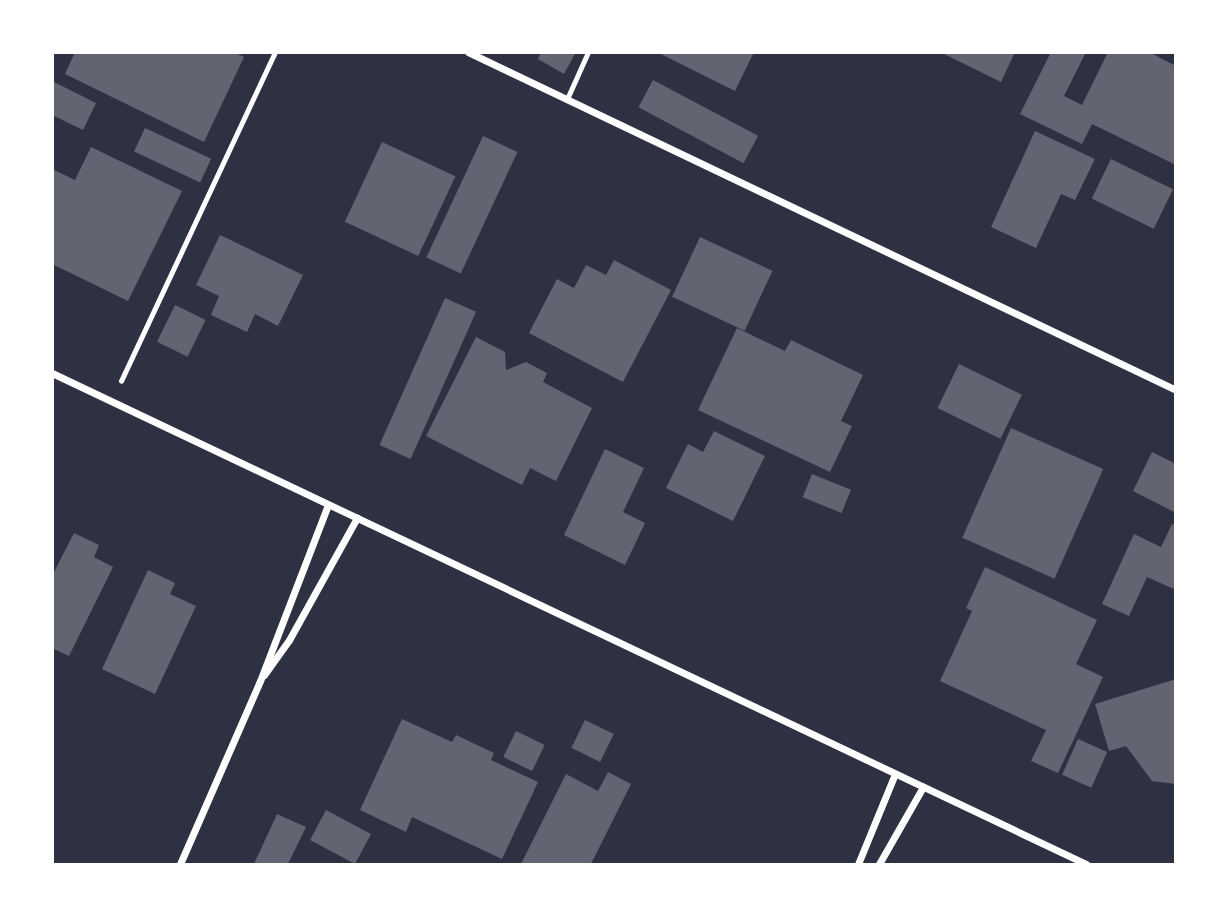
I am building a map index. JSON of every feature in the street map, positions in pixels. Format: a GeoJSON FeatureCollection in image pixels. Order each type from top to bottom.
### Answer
{"type":"FeatureCollection","features":[{"type":"Feature","properties":{"kind":"street"},"geometry":{"type":"LineString","coordinates":[[468,52],[487,57],[566,99],[1175,390]]}},
{"type":"Feature","properties":{"kind":"street"},"geometry":{"type":"LineString","coordinates":[[52,373],[1086,864]]}},
{"type":"Feature","properties":{"kind":"street"},"geometry":{"type":"LineString","coordinates":[[180,864],[260,681],[328,505]]}},
{"type":"Feature","properties":{"kind":"street"},"geometry":{"type":"LineString","coordinates":[[260,681],[289,640],[358,518]]}},
{"type":"Feature","properties":{"kind":"street"},"geometry":{"type":"LineString","coordinates":[[858,864],[895,774]]}},
{"type":"Feature","properties":{"kind":"street"},"geometry":{"type":"LineString","coordinates":[[879,864],[923,787]]}},
{"type":"Feature","properties":{"kind":"lane"},"geometry":{"type":"LineString","coordinates":[[566,99],[588,52]]}},
{"type":"Feature","properties":{"kind":"path"},"geometry":{"type":"LineString","coordinates":[[111,401],[275,52]]}},
{"type":"Feature","properties":{"kind":"building"},"geometry":{"type":"Polygon","coordinates":[[[75,52],[234,52],[244,57],[204,142],[65,74],[75,52]]]}},
{"type":"Feature","properties":{"kind":"building"},"geometry":{"type":"Polygon","coordinates":[[[541,52],[576,52],[564,74],[538,59],[541,52]]]}},
{"type":"Feature","properties":{"kind":"building"},"geometry":{"type":"Polygon","coordinates":[[[657,52],[754,52],[735,91],[657,52]]]}},
{"type":"Feature","properties":{"kind":"building"},"geometry":{"type":"Polygon","coordinates":[[[940,52],[1015,52],[1001,82],[940,52]]]}},
{"type":"Feature","properties":{"kind":"building"},"geometry":{"type":"Polygon","coordinates":[[[1051,52],[1086,52],[1064,96],[1082,105],[1108,52],[1149,52],[1176,66],[1174,164],[1092,124],[1082,144],[1020,114],[1051,52]]]}},
{"type":"Feature","properties":{"kind":"building"},"geometry":{"type":"Polygon","coordinates":[[[653,80],[758,136],[744,163],[638,107],[653,80]]]}},
{"type":"Feature","properties":{"kind":"building"},"geometry":{"type":"Polygon","coordinates":[[[52,81],[96,103],[83,130],[52,115],[52,81]]]}},
{"type":"Feature","properties":{"kind":"building"},"geometry":{"type":"Polygon","coordinates":[[[145,128],[211,159],[200,182],[134,152],[145,128]]]}},
{"type":"Feature","properties":{"kind":"building"},"geometry":{"type":"Polygon","coordinates":[[[1035,131],[1095,159],[1075,200],[1061,194],[1036,248],[991,227],[1035,131]]]}},
{"type":"Feature","properties":{"kind":"building"},"geometry":{"type":"Polygon","coordinates":[[[483,136],[517,152],[461,274],[426,257],[483,136]]]}},
{"type":"Feature","properties":{"kind":"building"},"geometry":{"type":"Polygon","coordinates":[[[382,142],[455,176],[418,256],[345,222],[382,142]]]}},
{"type":"Feature","properties":{"kind":"building"},"geometry":{"type":"Polygon","coordinates":[[[91,147],[182,191],[128,301],[52,264],[52,169],[75,180],[91,147]]]}},
{"type":"Feature","properties":{"kind":"building"},"geometry":{"type":"Polygon","coordinates":[[[1111,159],[1173,189],[1154,229],[1092,199],[1111,159]]]}},
{"type":"Feature","properties":{"kind":"building"},"geometry":{"type":"Polygon","coordinates":[[[220,235],[303,275],[278,326],[255,314],[247,332],[211,315],[219,296],[196,285],[220,235]]]}},
{"type":"Feature","properties":{"kind":"building"},"geometry":{"type":"Polygon","coordinates":[[[700,237],[773,271],[745,331],[672,297],[700,237]]]}},
{"type":"Feature","properties":{"kind":"building"},"geometry":{"type":"Polygon","coordinates":[[[614,260],[671,290],[623,382],[529,333],[557,279],[574,288],[586,265],[606,275],[614,260]]]}},
{"type":"Feature","properties":{"kind":"building"},"geometry":{"type":"Polygon","coordinates":[[[445,298],[476,312],[411,459],[380,445],[445,298]]]}},
{"type":"Feature","properties":{"kind":"building"},"geometry":{"type":"Polygon","coordinates":[[[175,305],[206,320],[188,357],[157,342],[175,305]]]}},
{"type":"Feature","properties":{"kind":"building"},"geometry":{"type":"Polygon","coordinates":[[[737,328],[785,351],[791,340],[863,375],[841,421],[852,426],[830,472],[698,410],[737,328]]]}},
{"type":"Feature","properties":{"kind":"building"},"geometry":{"type":"Polygon","coordinates":[[[476,337],[505,352],[506,370],[526,362],[547,373],[543,382],[592,408],[556,481],[530,468],[522,485],[426,436],[476,337]]]}},
{"type":"Feature","properties":{"kind":"building"},"geometry":{"type":"Polygon","coordinates":[[[959,364],[1022,395],[1000,439],[938,408],[959,364]]]}},
{"type":"Feature","properties":{"kind":"building"},"geometry":{"type":"Polygon","coordinates":[[[1011,428],[1103,469],[1054,579],[962,538],[1011,428]]]}},
{"type":"Feature","properties":{"kind":"building"},"geometry":{"type":"Polygon","coordinates":[[[714,431],[765,456],[733,521],[666,488],[688,444],[703,452],[714,431]]]}},
{"type":"Feature","properties":{"kind":"building"},"geometry":{"type":"Polygon","coordinates":[[[605,449],[644,468],[623,512],[645,523],[625,565],[564,535],[605,449]]]}},
{"type":"Feature","properties":{"kind":"building"},"geometry":{"type":"Polygon","coordinates":[[[1152,452],[1176,464],[1176,513],[1133,491],[1152,452]]]}},
{"type":"Feature","properties":{"kind":"building"},"geometry":{"type":"Polygon","coordinates":[[[812,474],[851,490],[842,513],[803,497],[812,474]]]}},
{"type":"Feature","properties":{"kind":"building"},"geometry":{"type":"Polygon","coordinates":[[[1172,524],[1176,525],[1176,590],[1147,577],[1129,616],[1102,604],[1134,534],[1161,547],[1172,524]]]}},
{"type":"Feature","properties":{"kind":"building"},"geometry":{"type":"Polygon","coordinates":[[[74,533],[99,545],[94,557],[113,567],[69,656],[52,648],[52,576],[74,533]]]}},
{"type":"Feature","properties":{"kind":"building"},"geometry":{"type":"Polygon","coordinates":[[[985,567],[1097,620],[1076,664],[1103,677],[1058,773],[1031,761],[1046,730],[940,681],[972,611],[966,608],[985,567]]]}},
{"type":"Feature","properties":{"kind":"building"},"geometry":{"type":"Polygon","coordinates":[[[148,570],[175,583],[170,594],[196,606],[155,694],[102,669],[148,570]]]}},
{"type":"Feature","properties":{"kind":"building"},"geometry":{"type":"Polygon","coordinates":[[[1176,679],[1176,784],[1152,781],[1126,746],[1109,751],[1095,704],[1176,679]]]}},
{"type":"Feature","properties":{"kind":"building"},"geometry":{"type":"Polygon","coordinates":[[[402,719],[452,742],[456,735],[494,753],[491,760],[538,782],[502,859],[412,817],[406,832],[360,810],[402,719]]]}},
{"type":"Feature","properties":{"kind":"building"},"geometry":{"type":"Polygon","coordinates":[[[585,720],[614,734],[600,762],[571,748],[585,720]]]}},
{"type":"Feature","properties":{"kind":"building"},"geometry":{"type":"Polygon","coordinates":[[[516,731],[545,745],[532,771],[503,757],[516,731]]]}},
{"type":"Feature","properties":{"kind":"building"},"geometry":{"type":"Polygon","coordinates":[[[1078,739],[1107,752],[1091,788],[1062,775],[1078,739]]]}},
{"type":"Feature","properties":{"kind":"building"},"geometry":{"type":"Polygon","coordinates":[[[608,772],[631,784],[591,864],[521,864],[566,774],[598,791],[608,772]]]}},
{"type":"Feature","properties":{"kind":"building"},"geometry":{"type":"Polygon","coordinates":[[[326,810],[371,834],[355,864],[310,840],[326,810]]]}},
{"type":"Feature","properties":{"kind":"building"},"geometry":{"type":"Polygon","coordinates":[[[277,814],[306,827],[288,864],[254,864],[277,814]]]}}]}
